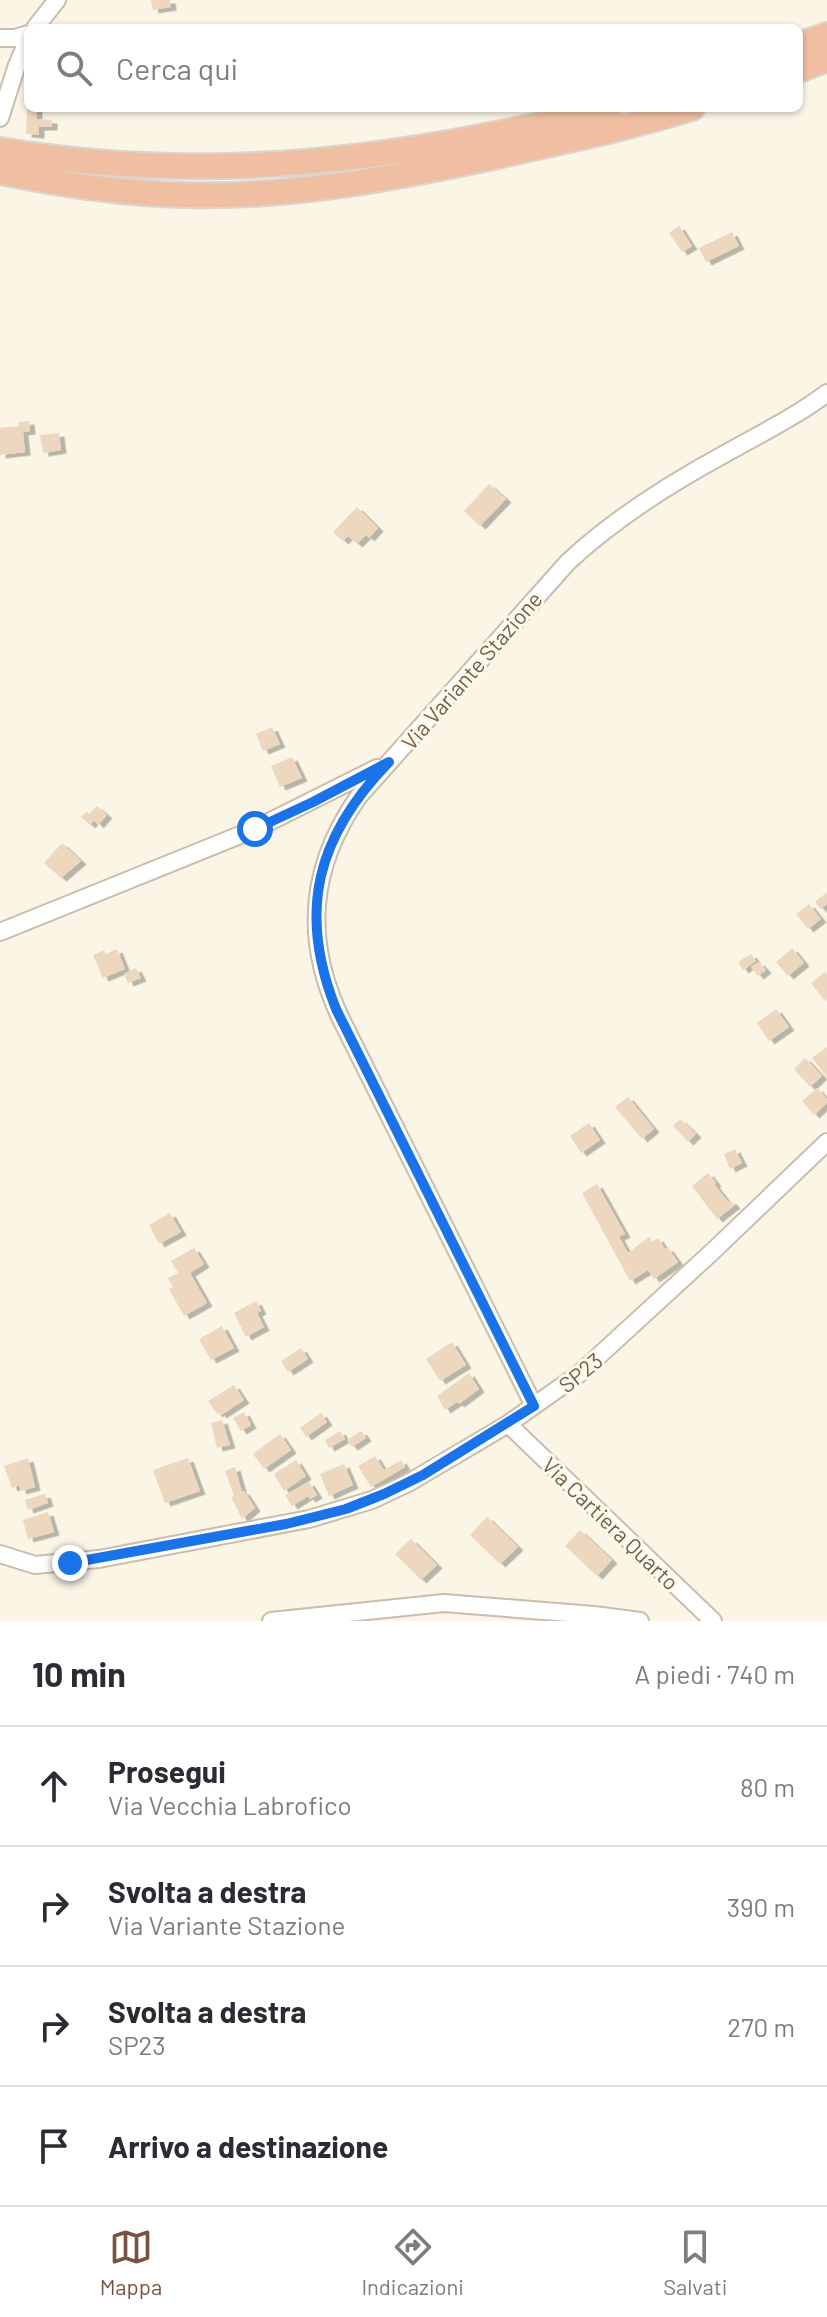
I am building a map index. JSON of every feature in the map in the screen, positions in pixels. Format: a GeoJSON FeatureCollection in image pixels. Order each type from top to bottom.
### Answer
{"type":"FeatureCollection","features":[{"type":"Feature","properties":{"kind":"highway"},"geometry":{"type":"LineString","coordinates":[[803,44],[827,35]]}},
{"type":"Feature","properties":{"kind":"highway"},"geometry":{"type":"LineString","coordinates":[[803,68],[827,59]]}},
{"type":"Feature","properties":{"kind":"highway"},"geometry":{"type":"LineString","coordinates":[[0,150],[157,167],[322,162],[464,141],[592,112]]}},
{"type":"Feature","properties":{"kind":"highway"},"geometry":{"type":"LineString","coordinates":[[0,172],[150,194],[282,192],[394,178],[586,137],[677,112]]}},
{"type":"Feature","properties":{"kind":"street"},"geometry":{"type":"LineString","coordinates":[[38,24],[57,0]]}},
{"type":"Feature","properties":{"kind":"street"},"geometry":{"type":"LineString","coordinates":[[0,38],[24,35]]}},
{"type":"Feature","properties":{"kind":"street"},"geometry":{"type":"LineString","coordinates":[[0,118],[24,49]]}},
{"type":"Feature","properties":{"kind":"street","name":"Via Variante Stazione"},"geometry":{"type":"LineString","coordinates":[[534,1406],[336,1009],[320,961],[316,911],[325,860],[335,835],[365,788],[545,586],[591,541],[665,489],[827,393]]}},
{"type":"Feature","properties":{"kind":"street"},"geometry":{"type":"LineString","coordinates":[[0,932],[269,823],[389,762]]}},
{"type":"Feature","properties":{"kind":"street","name":"SP23"},"geometry":{"type":"LineString","coordinates":[[0,1554],[18,1561],[48,1565],[84,1561],[319,1517],[372,1500],[410,1482],[508,1424],[579,1374],[827,1142]]}},
{"type":"Feature","properties":{"kind":"street","name":"Via Cartiera Quarto"},"geometry":{"type":"LineString","coordinates":[[508,1424],[713,1621]]}},
{"type":"Feature","properties":{"kind":"street"},"geometry":{"type":"LineString","coordinates":[[0,1565],[18,1561]]}},
{"type":"Feature","properties":{"kind":"street"},"geometry":{"type":"LineString","coordinates":[[271,1621],[444,1603],[640,1621]]}},
{"type":"Feature","properties":{"kind":"building"},"geometry":{"type":"Polygon","coordinates":[[[151,0],[170,0],[171,7],[153,10],[151,0]]]}},
{"type":"Feature","properties":{"kind":"building"},"geometry":{"type":"Polygon","coordinates":[[[27,112],[37,112],[37,119],[52,120],[52,127],[39,127],[39,135],[26,134],[27,112]]]}},
{"type":"Feature","properties":{"kind":"building"},"geometry":{"type":"Polygon","coordinates":[[[679,226],[692,246],[682,252],[669,233],[679,226]]]}},
{"type":"Feature","properties":{"kind":"building"},"geometry":{"type":"Polygon","coordinates":[[[732,232],[739,246],[706,262],[699,248],[732,232]]]}},
{"type":"Feature","properties":{"kind":"building"},"geometry":{"type":"Polygon","coordinates":[[[29,421],[30,431],[23,432],[25,452],[0,455],[0,428],[19,426],[19,422],[29,421]]]}},
{"type":"Feature","properties":{"kind":"building"},"geometry":{"type":"Polygon","coordinates":[[[59,433],[61,450],[43,453],[40,435],[59,433]]]}},
{"type":"Feature","properties":{"kind":"building"},"geometry":{"type":"Polygon","coordinates":[[[489,484],[506,499],[480,526],[464,511],[489,484]]]}},
{"type":"Feature","properties":{"kind":"building"},"geometry":{"type":"Polygon","coordinates":[[[357,507],[378,528],[369,538],[366,535],[357,544],[348,536],[343,541],[333,532],[357,507]]]}},
{"type":"Feature","properties":{"kind":"building"},"geometry":{"type":"Polygon","coordinates":[[[272,727],[280,744],[263,751],[256,734],[272,727]]]}},
{"type":"Feature","properties":{"kind":"building"},"geometry":{"type":"Polygon","coordinates":[[[292,757],[302,778],[280,787],[271,766],[292,757]]]}},
{"type":"Feature","properties":{"kind":"building"},"geometry":{"type":"Polygon","coordinates":[[[97,806],[107,815],[98,825],[94,820],[90,825],[81,817],[97,806]]]}},
{"type":"Feature","properties":{"kind":"building"},"geometry":{"type":"Polygon","coordinates":[[[62,843],[81,861],[61,878],[44,863],[62,843]]]}},
{"type":"Feature","properties":{"kind":"building"},"geometry":{"type":"Polygon","coordinates":[[[827,892],[827,904],[821,909],[815,902],[827,892]]]}},
{"type":"Feature","properties":{"kind":"building"},"geometry":{"type":"Polygon","coordinates":[[[809,904],[821,919],[808,929],[796,914],[809,904]]]}},
{"type":"Feature","properties":{"kind":"building"},"geometry":{"type":"Polygon","coordinates":[[[792,948],[804,963],[788,976],[776,962],[792,948]]]}},
{"type":"Feature","properties":{"kind":"building"},"geometry":{"type":"Polygon","coordinates":[[[117,949],[125,969],[103,978],[93,955],[117,949]]]}},
{"type":"Feature","properties":{"kind":"building"},"geometry":{"type":"Polygon","coordinates":[[[751,954],[756,961],[743,970],[738,962],[751,954]]]}},
{"type":"Feature","properties":{"kind":"building"},"geometry":{"type":"Polygon","coordinates":[[[759,962],[766,970],[758,976],[751,967],[759,962]]]}},
{"type":"Feature","properties":{"kind":"building"},"geometry":{"type":"Polygon","coordinates":[[[136,968],[141,978],[128,983],[124,974],[136,968]]]}},
{"type":"Feature","properties":{"kind":"building"},"geometry":{"type":"Polygon","coordinates":[[[825,972],[827,998],[824,1000],[811,983],[825,972]]]}},
{"type":"Feature","properties":{"kind":"building"},"geometry":{"type":"Polygon","coordinates":[[[776,1009],[789,1027],[769,1041],[757,1023],[776,1009]]]}},
{"type":"Feature","properties":{"kind":"building"},"geometry":{"type":"Polygon","coordinates":[[[827,1047],[827,1077],[812,1058],[827,1047]]]}},
{"type":"Feature","properties":{"kind":"building"},"geometry":{"type":"Polygon","coordinates":[[[805,1058],[822,1076],[810,1087],[794,1069],[805,1058]]]}},
{"type":"Feature","properties":{"kind":"building"},"geometry":{"type":"Polygon","coordinates":[[[817,1088],[827,1103],[814,1115],[802,1101],[817,1088]]]}},
{"type":"Feature","properties":{"kind":"building"},"geometry":{"type":"Polygon","coordinates":[[[628,1097],[654,1129],[642,1139],[615,1107],[628,1097]]]}},
{"type":"Feature","properties":{"kind":"building"},"geometry":{"type":"Polygon","coordinates":[[[680,1119],[696,1134],[688,1142],[673,1126],[680,1119]]]}},
{"type":"Feature","properties":{"kind":"building"},"geometry":{"type":"Polygon","coordinates":[[[589,1123],[600,1140],[581,1153],[570,1136],[589,1123]]]}},
{"type":"Feature","properties":{"kind":"building"},"geometry":{"type":"Polygon","coordinates":[[[735,1149],[742,1163],[730,1169],[724,1154],[735,1149]]]}},
{"type":"Feature","properties":{"kind":"building"},"geometry":{"type":"Polygon","coordinates":[[[708,1173],[728,1202],[730,1200],[735,1205],[717,1219],[692,1186],[708,1173]]]}},
{"type":"Feature","properties":{"kind":"building"},"geometry":{"type":"Polygon","coordinates":[[[597,1184],[625,1234],[619,1237],[628,1253],[649,1237],[652,1242],[658,1238],[678,1262],[654,1279],[648,1270],[630,1281],[582,1193],[597,1184]]]}},
{"type":"Feature","properties":{"kind":"building"},"geometry":{"type":"Polygon","coordinates":[[[170,1213],[181,1232],[159,1244],[149,1225],[170,1213]]]}},
{"type":"Feature","properties":{"kind":"building"},"geometry":{"type":"Polygon","coordinates":[[[194,1248],[204,1264],[190,1273],[207,1303],[184,1316],[169,1289],[173,1287],[168,1278],[178,1273],[171,1261],[194,1248]]]}},
{"type":"Feature","properties":{"kind":"building"},"geometry":{"type":"Polygon","coordinates":[[[256,1301],[261,1311],[257,1313],[264,1327],[246,1337],[234,1313],[256,1301]]]}},
{"type":"Feature","properties":{"kind":"building"},"geometry":{"type":"Polygon","coordinates":[[[222,1326],[234,1348],[211,1360],[199,1339],[222,1326]]]}},
{"type":"Feature","properties":{"kind":"building"},"geometry":{"type":"Polygon","coordinates":[[[452,1342],[466,1365],[440,1381],[426,1359],[452,1342]]]}},
{"type":"Feature","properties":{"kind":"building"},"geometry":{"type":"Polygon","coordinates":[[[301,1348],[308,1359],[288,1372],[281,1361],[301,1348]]]}},
{"type":"Feature","properties":{"kind":"building"},"geometry":{"type":"Polygon","coordinates":[[[469,1373],[479,1389],[445,1410],[437,1396],[469,1373]]]}},
{"type":"Feature","properties":{"kind":"building"},"geometry":{"type":"Polygon","coordinates":[[[234,1385],[244,1400],[221,1415],[219,1412],[217,1414],[208,1401],[234,1385]]]}},
{"type":"Feature","properties":{"kind":"building"},"geometry":{"type":"Polygon","coordinates":[[[244,1412],[251,1425],[241,1431],[233,1418],[244,1412]]]}},
{"type":"Feature","properties":{"kind":"building"},"geometry":{"type":"Polygon","coordinates":[[[321,1413],[327,1422],[306,1437],[300,1428],[321,1413]]]}},
{"type":"Feature","properties":{"kind":"building"},"geometry":{"type":"Polygon","coordinates":[[[222,1420],[230,1445],[217,1448],[211,1423],[222,1420]]]}},
{"type":"Feature","properties":{"kind":"building"},"geometry":{"type":"Polygon","coordinates":[[[340,1431],[345,1439],[329,1448],[325,1440],[340,1431]]]}},
{"type":"Feature","properties":{"kind":"building"},"geometry":{"type":"Polygon","coordinates":[[[361,1431],[366,1438],[352,1447],[347,1440],[361,1431]]]}},
{"type":"Feature","properties":{"kind":"building"},"geometry":{"type":"Polygon","coordinates":[[[280,1434],[291,1450],[264,1469],[253,1454],[280,1434]]]}},
{"type":"Feature","properties":{"kind":"building"},"geometry":{"type":"Polygon","coordinates":[[[375,1456],[384,1470],[401,1460],[405,1467],[371,1487],[358,1466],[375,1456]]]}},
{"type":"Feature","properties":{"kind":"building"},"geometry":{"type":"Polygon","coordinates":[[[28,1458],[35,1487],[21,1491],[19,1485],[12,1488],[4,1466],[28,1458]]]}},
{"type":"Feature","properties":{"kind":"building"},"geometry":{"type":"Polygon","coordinates":[[[188,1458],[200,1491],[165,1503],[153,1470],[188,1458]]]}},
{"type":"Feature","properties":{"kind":"building"},"geometry":{"type":"Polygon","coordinates":[[[296,1460],[306,1476],[284,1491],[274,1474],[296,1460]]]}},
{"type":"Feature","properties":{"kind":"building"},"geometry":{"type":"Polygon","coordinates":[[[344,1464],[353,1485],[329,1496],[320,1474],[344,1464]]]}},
{"type":"Feature","properties":{"kind":"building"},"geometry":{"type":"Polygon","coordinates":[[[235,1467],[242,1492],[255,1508],[242,1519],[231,1497],[234,1496],[225,1471],[235,1467]]]}},
{"type":"Feature","properties":{"kind":"building"},"geometry":{"type":"Polygon","coordinates":[[[309,1482],[317,1495],[310,1499],[308,1496],[292,1506],[285,1495],[309,1482]]]}},
{"type":"Feature","properties":{"kind":"building"},"geometry":{"type":"Polygon","coordinates":[[[45,1494],[48,1503],[28,1510],[25,1500],[45,1494]]]}},
{"type":"Feature","properties":{"kind":"building"},"geometry":{"type":"Polygon","coordinates":[[[48,1512],[54,1532],[28,1539],[23,1520],[48,1512]]]}},
{"type":"Feature","properties":{"kind":"building"},"geometry":{"type":"Polygon","coordinates":[[[487,1517],[518,1547],[500,1564],[470,1535],[487,1517]]]}},
{"type":"Feature","properties":{"kind":"building"},"geometry":{"type":"Polygon","coordinates":[[[580,1530],[612,1560],[597,1576],[565,1546],[580,1530]]]}},
{"type":"Feature","properties":{"kind":"building"},"geometry":{"type":"Polygon","coordinates":[[[411,1539],[437,1565],[421,1580],[395,1554],[411,1539]]]}},
{"type":"Feature","properties":{"kind":"route"},"geometry":{"type":"LineString","coordinates":[[70,1563],[286,1524],[346,1509],[423,1475],[534,1406],[336,1009],[320,961],[316,911],[325,860],[349,810],[389,762],[255,829]]}}]}
